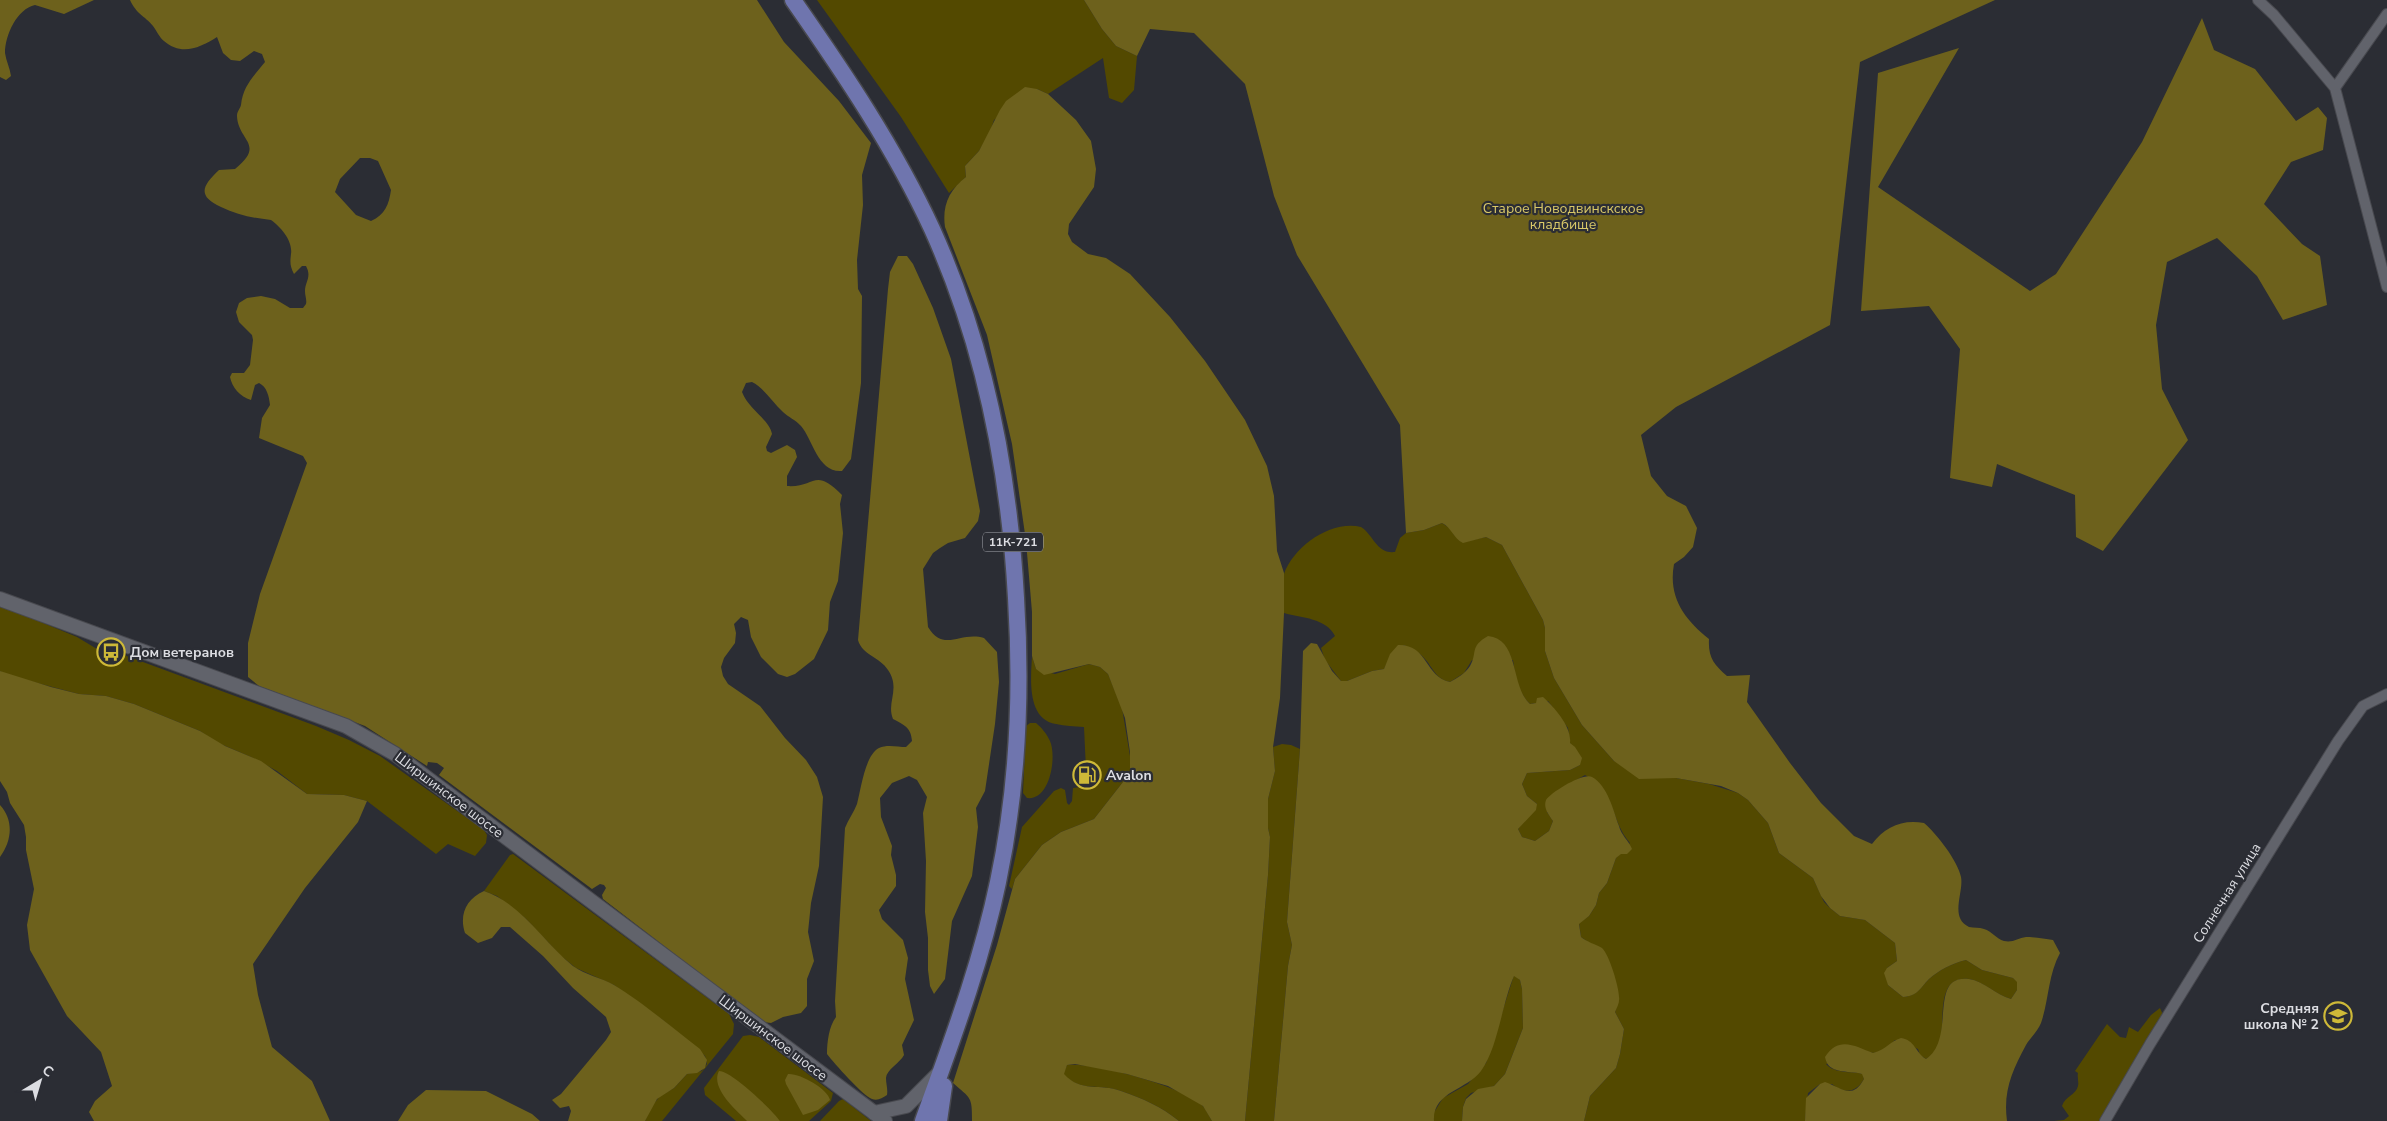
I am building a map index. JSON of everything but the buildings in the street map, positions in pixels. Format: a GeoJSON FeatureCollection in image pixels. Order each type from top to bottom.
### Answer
{"type":"FeatureCollection","features":[{"type":"Feature","properties":{"kind":"main road","name":"11К-721"},"geometry":{"type":"LineString","coordinates":[[793,0],[866,107],[904,173],[932,230],[974,337],[1000,443],[1008,496],[1014,563],[1019,669],[1018,742],[1014,790],[998,885],[968,992],[923,1121]]}},
{"type":"Feature","properties":{"kind":"main road","name":"Ширшинское шоссе"},"geometry":{"type":"LineString","coordinates":[[0,599],[346,726],[373,740],[395,754],[879,1117]]}},
{"type":"Feature","properties":{"kind":"main road"},"geometry":{"type":"LineString","coordinates":[[939,1121],[950,1044]]}},
{"type":"Feature","properties":{"kind":"main road"},"geometry":{"type":"LineString","coordinates":[[879,1117],[906,1106],[940,1072]]}},
{"type":"Feature","properties":{"kind":"street"},"geometry":{"type":"LineString","coordinates":[[2258,0],[2274,16],[2335,88],[2387,288]]}},
{"type":"Feature","properties":{"kind":"street"},"geometry":{"type":"LineString","coordinates":[[2335,88],[2387,14]]}},
{"type":"Feature","properties":{"kind":"street","name":"Солнечная улица"},"geometry":{"type":"LineString","coordinates":[[2105,1121],[2150,1044],[2338,741],[2363,706],[2387,694]]}},
{"type":"Feature","properties":{"kind":"shaded area"},"geometry":{"type":"Polygon","coordinates":[[[817,0],[1084,0],[1102,29],[1116,46],[1137,56],[1134,90],[1122,103],[1109,98],[1103,58],[1048,94],[1037,89],[994,120],[990,132],[979,151],[965,166],[966,177],[949,193],[901,117],[817,0]]]}},
{"type":"Feature","properties":{"kind":"shaded area"},"geometry":{"type":"Polygon","coordinates":[[[1442,523],[1452,530],[1454,535],[1468,541],[1486,537],[1502,545],[1543,620],[1545,651],[1554,678],[1582,725],[1614,761],[1658,778],[1676,778],[1709,784],[1738,793],[1748,800],[1768,823],[1779,853],[1813,878],[1824,902],[1830,908],[1840,916],[1865,920],[1895,943],[1897,961],[1887,968],[1888,985],[1903,997],[1915,993],[1929,979],[1942,970],[1966,960],[1982,970],[2013,978],[2018,982],[2017,990],[2011,999],[1974,980],[1958,980],[1950,985],[1946,993],[1941,1036],[1938,1047],[1932,1055],[1926,1059],[1920,1055],[1918,1049],[1895,1040],[1886,1049],[1879,1052],[1866,1051],[1826,1064],[1838,1071],[1863,1074],[1864,1079],[1854,1089],[1845,1091],[1832,1084],[1820,1084],[1808,1093],[1805,1121],[1584,1121],[1590,1096],[1616,1068],[1624,1029],[1615,1012],[1618,995],[1617,987],[1609,964],[1602,949],[1581,937],[1579,923],[1589,916],[1596,905],[1599,893],[1607,883],[1616,858],[1630,843],[1619,825],[1608,797],[1595,782],[1585,775],[1571,783],[1547,812],[1553,821],[1549,831],[1535,841],[1522,837],[1518,829],[1537,804],[1527,796],[1522,784],[1527,773],[1570,770],[1580,765],[1570,743],[1568,728],[1548,701],[1530,704],[1526,700],[1518,684],[1513,660],[1472,660],[1464,673],[1450,682],[1441,678],[1427,661],[1414,650],[1404,645],[1389,659],[1384,669],[1372,671],[1347,681],[1341,681],[1325,660],[1321,648],[1335,636],[1331,630],[1320,622],[1284,613],[1282,588],[1284,574],[1296,554],[1315,537],[1338,527],[1361,527],[1379,547],[1389,552],[1395,552],[1400,538],[1406,533],[1424,530],[1442,523]]]}},
{"type":"Feature","properties":{"kind":"shaded area"},"geometry":{"type":"Polygon","coordinates":[[[0,605],[77,637],[112,658],[124,655],[349,740],[380,756],[484,830],[487,835],[486,843],[475,856],[448,844],[436,854],[367,801],[344,795],[307,794],[277,771],[216,742],[200,731],[134,704],[106,696],[79,694],[7,675],[0,671],[0,605]]]}},
{"type":"Feature","properties":{"kind":"shaded area"},"geometry":{"type":"Polygon","coordinates":[[[1032,656],[1036,669],[1055,674],[1089,664],[1100,667],[1108,674],[1122,708],[1131,762],[1130,773],[1094,819],[1061,832],[1042,845],[1015,879],[1012,889],[1009,886],[1022,827],[1054,791],[1061,788],[1065,790],[1069,805],[1072,801],[1073,788],[1090,786],[1089,771],[1086,770],[1084,727],[1056,724],[1046,721],[1039,714],[1032,696],[1032,656]]]}},
{"type":"Feature","properties":{"kind":"shaded area"},"geometry":{"type":"Polygon","coordinates":[[[1030,723],[1036,723],[1047,736],[1052,748],[1053,757],[1050,777],[1046,786],[1035,797],[1027,798],[1023,793],[1026,726],[1030,723]]]}},
{"type":"Feature","properties":{"kind":"shaded area"},"geometry":{"type":"Polygon","coordinates":[[[1282,744],[1300,749],[1287,922],[1292,945],[1288,966],[1274,1121],[1245,1121],[1268,875],[1270,837],[1268,828],[1268,799],[1275,771],[1273,747],[1282,744]]]}},
{"type":"Feature","properties":{"kind":"shaded area"},"geometry":{"type":"Polygon","coordinates":[[[513,854],[729,1014],[734,1024],[733,1034],[662,1121],[645,1121],[651,1107],[660,1096],[674,1088],[687,1074],[702,1071],[707,1064],[705,1056],[664,1021],[614,985],[576,968],[561,956],[525,918],[497,896],[484,891],[510,855],[513,854]]]}},
{"type":"Feature","properties":{"kind":"shaded area"},"geometry":{"type":"Polygon","coordinates":[[[1514,975],[1520,980],[1522,989],[1523,1028],[1505,1074],[1494,1086],[1471,1093],[1466,1098],[1462,1121],[1434,1121],[1433,1114],[1443,1098],[1468,1084],[1486,1063],[1514,975]]]}},
{"type":"Feature","properties":{"kind":"shaded area"},"geometry":{"type":"Polygon","coordinates":[[[2160,1008],[2163,1015],[2100,1121],[2054,1121],[2064,1120],[2069,1116],[2062,1106],[2065,1100],[2077,1089],[2078,1073],[2075,1071],[2107,1024],[2120,1037],[2126,1038],[2129,1027],[2138,1032],[2151,1015],[2160,1008]]]}},
{"type":"Feature","properties":{"kind":"shaded area"},"geometry":{"type":"Polygon","coordinates":[[[743,1036],[759,1037],[833,1093],[831,1101],[809,1121],[736,1121],[705,1095],[704,1088],[743,1036]]]}},
{"type":"Feature","properties":{"kind":"shaded area"},"geometry":{"type":"Polygon","coordinates":[[[1067,1065],[1096,1067],[1116,1071],[1176,1090],[1202,1105],[1212,1121],[1179,1121],[1158,1107],[1129,1094],[1113,1089],[1077,1084],[1063,1074],[1067,1065]]]}},
{"type":"Feature","properties":{"kind":"shaded area"},"geometry":{"type":"Polygon","coordinates":[[[843,1099],[871,1121],[820,1121],[843,1099]]]}},
{"type":"Feature","properties":{"kind":"green space"},"geometry":{"type":"Polygon","coordinates":[[[0,0],[94,0],[64,14],[35,5],[23,12],[13,24],[7,38],[5,53],[11,76],[6,80],[0,77],[0,0]]]}},
{"type":"Feature","properties":{"kind":"green space"},"geometry":{"type":"Polygon","coordinates":[[[130,0],[757,0],[784,42],[839,101],[871,143],[862,175],[863,205],[857,260],[858,289],[862,296],[861,383],[851,459],[842,471],[827,467],[801,426],[783,412],[760,388],[752,382],[746,383],[742,392],[749,404],[770,429],[772,434],[766,447],[767,451],[771,453],[787,445],[795,450],[797,457],[787,476],[787,486],[796,486],[820,480],[833,486],[842,495],[840,504],[843,533],[838,581],[830,602],[828,630],[814,659],[795,674],[787,677],[778,674],[761,657],[751,637],[748,620],[741,617],[734,624],[736,633],[735,643],[724,658],[721,667],[723,676],[728,684],[760,706],[785,738],[806,760],[817,777],[823,797],[819,866],[811,903],[808,932],[814,961],[807,979],[807,1006],[801,1013],[783,1017],[771,1023],[763,1022],[603,899],[602,895],[606,888],[604,885],[600,884],[592,889],[439,775],[444,768],[437,763],[428,762],[427,766],[365,726],[259,686],[248,677],[248,643],[260,594],[307,463],[303,456],[259,438],[262,418],[270,405],[266,389],[259,383],[255,385],[251,400],[240,394],[233,384],[230,377],[232,373],[244,373],[250,365],[253,340],[252,335],[239,322],[236,312],[239,303],[247,298],[261,296],[275,299],[290,308],[303,308],[306,304],[305,288],[308,270],[306,266],[302,266],[294,274],[288,239],[279,226],[271,220],[233,212],[213,203],[205,195],[206,186],[219,170],[235,169],[249,154],[250,148],[238,124],[237,114],[246,87],[265,62],[262,54],[254,51],[240,61],[231,60],[223,53],[217,37],[190,49],[170,46],[130,0]],[[360,158],[340,179],[335,192],[356,215],[371,221],[380,216],[386,208],[391,190],[378,161],[370,158],[360,158]]]}},
{"type":"Feature","properties":{"kind":"green space","name":"Старое Новодвинскское кладбище"},"geometry":{"type":"Polygon","coordinates":[[[1084,0],[1995,0],[1860,62],[1830,325],[1676,407],[1641,435],[1651,476],[1667,496],[1686,506],[1697,528],[1693,547],[1674,564],[1673,587],[1680,606],[1692,623],[1709,639],[1711,656],[1722,672],[1727,676],[1750,675],[1747,702],[1821,803],[1854,836],[1872,844],[1888,829],[1901,823],[1924,823],[1946,848],[1959,870],[1961,883],[1958,911],[1963,923],[1969,927],[1987,930],[2004,941],[2013,941],[2026,937],[2053,940],[2060,953],[2053,970],[2041,1023],[2026,1045],[2010,1082],[2006,1100],[2007,1121],[1805,1121],[1806,1098],[1820,1084],[1825,1082],[1846,1091],[1851,1091],[1860,1086],[1864,1079],[1862,1074],[1839,1071],[1830,1067],[1825,1057],[1836,1046],[1848,1044],[1873,1053],[1901,1038],[1909,1041],[1926,1059],[1935,1050],[1940,1037],[1945,997],[1949,987],[1956,980],[1974,980],[2011,999],[2017,990],[2017,982],[2013,978],[1982,970],[1966,960],[1942,970],[1929,979],[1915,993],[1903,997],[1888,985],[1884,973],[1887,968],[1897,961],[1895,943],[1865,920],[1840,916],[1830,908],[1821,896],[1813,878],[1779,853],[1768,823],[1748,800],[1738,793],[1721,786],[1676,778],[1639,779],[1614,761],[1582,725],[1554,678],[1545,651],[1543,620],[1502,545],[1486,537],[1463,543],[1442,523],[1424,530],[1406,533],[1400,425],[1297,255],[1274,196],[1245,84],[1194,33],[1150,29],[1137,56],[1116,46],[1102,29],[1084,0]]]}},
{"type":"Feature","properties":{"kind":"green space"},"geometry":{"type":"Polygon","coordinates":[[[2202,18],[2214,50],[2255,69],[2296,121],[2318,107],[2327,118],[2323,150],[2291,162],[2264,204],[2302,244],[2320,256],[2327,305],[2283,320],[2257,276],[2217,238],[2167,262],[2156,325],[2162,389],[2188,440],[2103,551],[2076,537],[2075,495],[1997,464],[1992,487],[1950,478],[1960,349],[1929,306],[1861,311],[1878,73],[1959,48],[1878,187],[2030,291],[2056,274],[2142,142],[2202,18]]]}},
{"type":"Feature","properties":{"kind":"green space"},"geometry":{"type":"Polygon","coordinates":[[[1025,87],[1037,89],[1048,94],[1076,120],[1091,141],[1096,169],[1094,187],[1069,224],[1068,234],[1072,242],[1088,254],[1106,258],[1130,274],[1170,317],[1205,361],[1245,420],[1267,466],[1274,496],[1277,551],[1284,573],[1284,613],[1280,698],[1273,747],[1275,771],[1268,799],[1268,828],[1270,837],[1268,875],[1245,1121],[1212,1121],[1203,1106],[1168,1086],[1127,1074],[1075,1064],[1067,1065],[1064,1074],[1077,1084],[1113,1089],[1129,1094],[1158,1107],[1179,1121],[972,1121],[971,1102],[964,1092],[953,1083],[997,945],[1015,879],[1042,845],[1061,832],[1094,819],[1130,773],[1130,752],[1125,718],[1108,674],[1100,667],[1089,664],[1044,675],[1036,669],[1032,656],[1032,612],[1026,541],[1012,444],[987,335],[945,227],[946,205],[955,187],[966,177],[965,166],[979,151],[1006,101],[1025,87]]]}},
{"type":"Feature","properties":{"kind":"green space"},"geometry":{"type":"Polygon","coordinates":[[[898,256],[907,256],[913,264],[933,308],[951,359],[980,511],[978,521],[965,538],[948,543],[933,553],[923,569],[928,627],[940,639],[984,638],[997,652],[999,682],[985,791],[976,808],[978,827],[972,876],[952,921],[945,979],[934,994],[930,986],[928,970],[928,938],[925,912],[926,861],[923,813],[927,797],[917,780],[909,776],[892,783],[880,798],[881,817],[892,846],[891,855],[896,875],[896,886],[879,910],[882,919],[903,940],[908,958],[905,979],[914,1020],[902,1045],[904,1055],[887,1075],[887,1095],[876,1100],[868,1097],[849,1079],[827,1054],[827,1049],[830,1029],[836,1017],[835,1001],[845,828],[857,804],[864,773],[874,752],[885,746],[906,747],[912,741],[908,729],[893,719],[891,713],[892,677],[881,662],[863,649],[858,640],[888,289],[890,272],[898,256]]]}},
{"type":"Feature","properties":{"kind":"green space"},"geometry":{"type":"Polygon","coordinates":[[[1488,636],[1498,639],[1505,645],[1514,664],[1524,696],[1530,704],[1536,703],[1537,698],[1543,697],[1557,712],[1566,724],[1570,743],[1582,758],[1580,765],[1570,770],[1527,773],[1522,784],[1527,796],[1537,804],[1536,810],[1518,829],[1522,837],[1535,841],[1549,831],[1553,821],[1546,809],[1546,800],[1554,792],[1575,780],[1588,776],[1598,781],[1606,792],[1620,829],[1632,849],[1627,854],[1621,854],[1616,858],[1607,883],[1599,893],[1596,905],[1589,916],[1579,924],[1581,937],[1605,951],[1619,992],[1618,1005],[1615,1012],[1624,1029],[1616,1068],[1590,1096],[1584,1121],[1462,1121],[1463,1107],[1466,1099],[1478,1089],[1494,1086],[1505,1074],[1523,1028],[1522,989],[1520,980],[1514,976],[1496,1038],[1487,1061],[1475,1077],[1444,1097],[1435,1111],[1434,1121],[1274,1121],[1288,966],[1292,945],[1287,922],[1300,749],[1303,651],[1311,643],[1317,644],[1332,671],[1341,681],[1347,681],[1372,671],[1384,669],[1390,654],[1398,645],[1408,646],[1421,655],[1436,674],[1450,682],[1461,676],[1468,669],[1478,643],[1488,636]]]}},
{"type":"Feature","properties":{"kind":"green space"},"geometry":{"type":"Polygon","coordinates":[[[0,671],[79,694],[106,696],[134,704],[200,731],[225,746],[261,761],[307,794],[344,795],[367,801],[358,822],[305,888],[253,964],[258,995],[272,1047],[312,1081],[330,1121],[94,1121],[89,1112],[95,1101],[112,1086],[101,1052],[67,1016],[30,950],[27,925],[34,889],[26,850],[24,825],[10,803],[7,792],[0,781],[0,671]]]}},
{"type":"Feature","properties":{"kind":"green space"},"geometry":{"type":"Polygon","coordinates":[[[0,805],[8,817],[10,831],[7,844],[0,857],[0,805]]]}},
{"type":"Feature","properties":{"kind":"green space"},"geometry":{"type":"Polygon","coordinates":[[[484,891],[498,897],[521,914],[573,966],[625,992],[700,1049],[707,1060],[705,1068],[697,1073],[687,1074],[674,1088],[657,1099],[645,1121],[568,1121],[571,1111],[569,1106],[560,1108],[552,1100],[561,1094],[606,1040],[611,1032],[606,1017],[510,927],[501,927],[492,938],[478,943],[465,933],[463,920],[468,903],[484,891]]]}},
{"type":"Feature","properties":{"kind":"green space"},"geometry":{"type":"Polygon","coordinates":[[[719,1071],[733,1077],[742,1084],[761,1100],[780,1121],[747,1121],[731,1105],[721,1091],[717,1078],[719,1071]]]}},
{"type":"Feature","properties":{"kind":"green space"},"geometry":{"type":"Polygon","coordinates":[[[788,1074],[793,1074],[813,1082],[824,1091],[830,1100],[818,1110],[803,1115],[786,1084],[785,1080],[788,1074]]]}},
{"type":"Feature","properties":{"kind":"green space"},"geometry":{"type":"Polygon","coordinates":[[[426,1090],[486,1091],[532,1114],[540,1121],[398,1121],[408,1105],[426,1090]]]}},
{"type":"Feature","properties":{"kind":"place","name":"Дом ветеранов"},"geometry":{"type":"Point","coordinates":[111,652]}},
{"type":"Feature","properties":{"kind":"place","name":"Avalon"},"geometry":{"type":"Point","coordinates":[1087,775]}},
{"type":"Feature","properties":{"kind":"place","name":"Средняя школа № 2"},"geometry":{"type":"Point","coordinates":[2338,1016]}}]}
